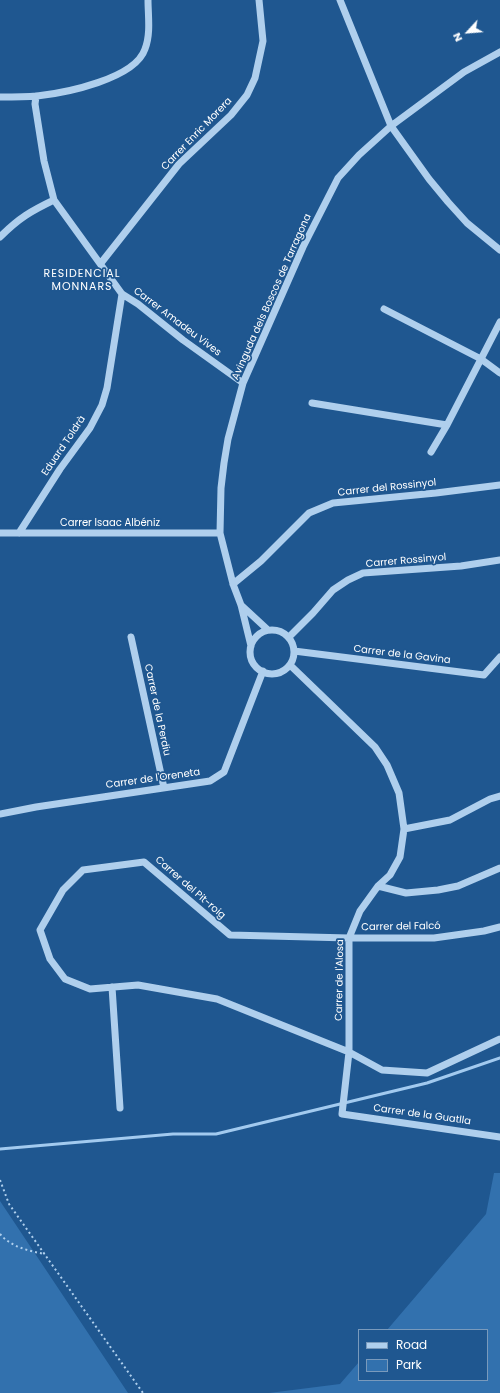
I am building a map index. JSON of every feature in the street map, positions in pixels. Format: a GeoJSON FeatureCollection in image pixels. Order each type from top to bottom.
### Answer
{"type":"FeatureCollection","features":[{"type":"Feature","properties":{"kind":"street"},"geometry":{"type":"LineString","coordinates":[[0,97],[36,96],[63,92],[118,75],[136,62],[145,50],[148,36],[148,0]]}},
{"type":"Feature","properties":{"kind":"street","name":"Carrer Enric Morera"},"geometry":{"type":"LineString","coordinates":[[101,263],[179,164],[231,115],[247,95],[255,78],[263,41],[259,0]]}},
{"type":"Feature","properties":{"kind":"street"},"geometry":{"type":"LineString","coordinates":[[340,0],[391,126],[429,179],[448,202],[467,223],[500,250]]}},
{"type":"Feature","properties":{"kind":"street","name":"Avinguda dels Boscos de Tarragona"},"geometry":{"type":"LineString","coordinates":[[252,646],[241,605],[233,584],[220,533],[221,488],[224,463],[228,439],[244,384],[303,247],[338,178],[359,155],[391,126],[464,72],[500,52]]}},
{"type":"Feature","properties":{"kind":"street","name":"Carrer Amadeu Vives"},"geometry":{"type":"LineString","coordinates":[[36,96],[35,104],[44,161],[54,200],[122,294],[138,304],[183,340],[244,384]]}},
{"type":"Feature","properties":{"kind":"street"},"geometry":{"type":"LineString","coordinates":[[0,237],[11,225],[25,214],[54,200]]}},
{"type":"Feature","properties":{"kind":"street","name":"Eduard Toldrà"},"geometry":{"type":"LineString","coordinates":[[20,533],[60,469],[90,428],[102,405],[107,388],[122,294]]}},
{"type":"Feature","properties":{"kind":"street"},"geometry":{"type":"LineString","coordinates":[[384,309],[481,360],[500,373]]}},
{"type":"Feature","properties":{"kind":"street"},"geometry":{"type":"LineString","coordinates":[[431,452],[447,425],[500,322]]}},
{"type":"Feature","properties":{"kind":"street"},"geometry":{"type":"LineString","coordinates":[[312,403],[447,425]]}},
{"type":"Feature","properties":{"kind":"street","name":"Carrer del Rossinyol"},"geometry":{"type":"LineString","coordinates":[[233,584],[261,561],[309,513],[320,508],[334,503],[436,494],[500,485]]}},
{"type":"Feature","properties":{"kind":"street","name":"Carrer Isaac Albéniz"},"geometry":{"type":"LineString","coordinates":[[0,533],[220,533]]}},
{"type":"Feature","properties":{"kind":"street","name":"Carrer Rossinyol"},"geometry":{"type":"LineString","coordinates":[[288,637],[334,590],[348,580],[363,574],[461,566],[500,560]]}},
{"type":"Feature","properties":{"kind":"street"},"geometry":{"type":"LineString","coordinates":[[241,605],[268,630]]}},
{"type":"Feature","properties":{"kind":"street"},"geometry":{"type":"LineString","coordinates":[[268,630],[282,632],[288,637],[293,643],[294,651],[290,665],[285,670],[278,673],[270,673],[257,667],[251,653],[255,638],[268,630]]}},
{"type":"Feature","properties":{"kind":"street","name":"Carrer de la Perdiu"},"geometry":{"type":"LineString","coordinates":[[132,637],[164,788]]}},
{"type":"Feature","properties":{"kind":"street","name":"Carrer de la Gavina"},"geometry":{"type":"LineString","coordinates":[[294,651],[484,675],[500,657]]}},
{"type":"Feature","properties":{"kind":"street","name":"Carrer de l'Alosa"},"geometry":{"type":"LineString","coordinates":[[290,665],[375,747],[387,765],[399,793],[404,829],[400,857],[390,875],[378,886],[360,911],[349,938],[349,1052],[342,1112]]}},
{"type":"Feature","properties":{"kind":"street","name":"Carrer de l'Oreneta"},"geometry":{"type":"LineString","coordinates":[[0,814],[36,807],[210,781],[224,772],[263,671]]}},
{"type":"Feature","properties":{"kind":"street"},"geometry":{"type":"LineString","coordinates":[[404,829],[450,820],[490,799],[500,796]]}},
{"type":"Feature","properties":{"kind":"street","name":"Carrer del Pit-roig"},"geometry":{"type":"LineString","coordinates":[[349,938],[230,935],[144,862],[83,870],[62,890],[40,930],[50,959],[65,979],[90,989],[138,985],[217,999],[349,1052],[382,1070],[427,1073],[500,1039]]}},
{"type":"Feature","properties":{"kind":"street"},"geometry":{"type":"LineString","coordinates":[[378,886],[406,894],[438,890],[458,886],[500,868]]}},
{"type":"Feature","properties":{"kind":"street","name":"Carrer del Falcó"},"geometry":{"type":"LineString","coordinates":[[349,938],[434,938],[484,931],[500,927]]}},
{"type":"Feature","properties":{"kind":"street"},"geometry":{"type":"LineString","coordinates":[[112,987],[120,1108]]}},
{"type":"Feature","properties":{"kind":"street","name":"Carrer de la Guatlla"},"geometry":{"type":"LineString","coordinates":[[342,1112],[500,1137]]}},
{"type":"Feature","properties":{"kind":"path"},"geometry":{"type":"LineString","coordinates":[[0,1180],[9,1204],[143,1393]]}},
{"type":"Feature","properties":{"kind":"path"},"geometry":{"type":"LineString","coordinates":[[0,1234],[6,1241],[27,1251],[46,1255]]}},
{"type":"Feature","properties":{"kind":"green space"},"geometry":{"type":"Polygon","coordinates":[[[494,1173],[500,1173],[500,1393],[269,1393],[340,1384],[358,1363],[358,1381],[488,1381],[488,1329],[388,1329],[486,1214],[494,1173]]]}},
{"type":"Feature","properties":{"kind":"green space"},"geometry":{"type":"Polygon","coordinates":[[[0,1201],[128,1393],[0,1393],[0,1201]]]}},
{"type":"Feature","properties":{"kind":"waterway"},"geometry":{"type":"LineString","coordinates":[[0,1149],[173,1134],[216,1134],[427,1083],[500,1058]]}},
{"type":"Feature","properties":{"kind":"district","name":"RESIDENCIAL MONNARS"},"geometry":{"type":"Point","coordinates":[82,280]}}]}
